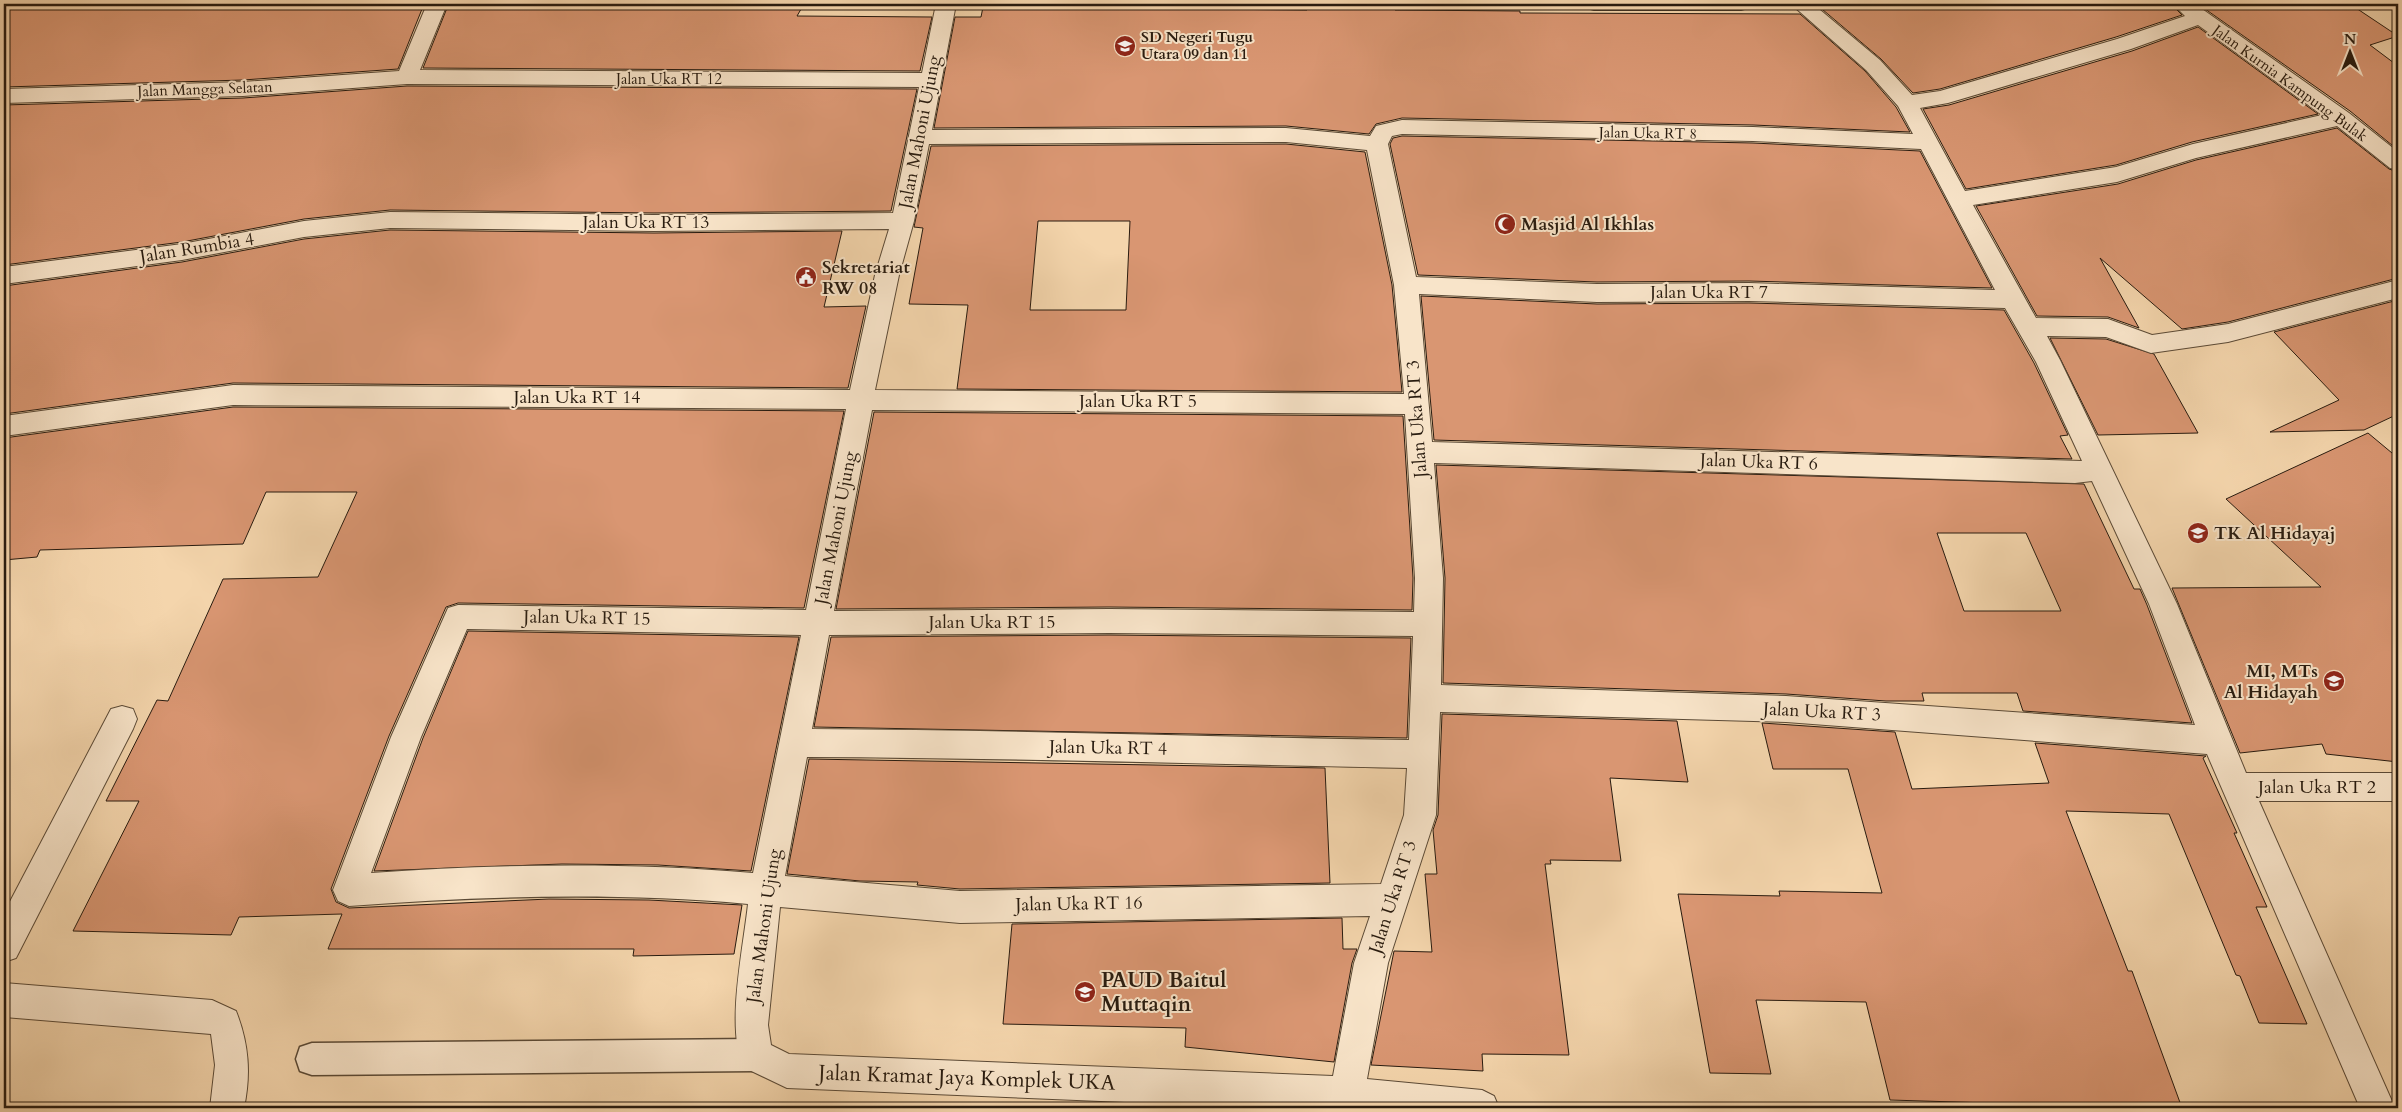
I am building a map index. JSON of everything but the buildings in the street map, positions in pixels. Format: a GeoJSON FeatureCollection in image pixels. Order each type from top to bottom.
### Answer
{"type":"FeatureCollection","features":[{"type":"Feature","properties":{"kind":"street"},"geometry":{"type":"LineString","coordinates":[[407,77],[437,4]]}},
{"type":"Feature","properties":{"kind":"street","name":"Jalan Mahoni Ujung"},"geometry":{"type":"LineString","coordinates":[[754,1055],[751,1025],[766,891],[793,743],[861,399],[888,275],[903,221],[946,4]]}},
{"type":"Feature","properties":{"kind":"street"},"geometry":{"type":"LineString","coordinates":[[1594,4],[1741,4]]}},
{"type":"Feature","properties":{"kind":"street"},"geometry":{"type":"LineString","coordinates":[[1800,4],[1873,65],[1907,103],[1926,142],[2012,299],[2048,360],[2163,604],[2216,741],[2378,1108]]}},
{"type":"Feature","properties":{"kind":"street","name":"Jalan Kurnia Kampung Bulak"},"geometry":{"type":"LineString","coordinates":[[2182,4],[2341,118],[2398,163]]}},
{"type":"Feature","properties":{"kind":"street"},"geometry":{"type":"LineString","coordinates":[[1907,103],[1941,98],[2124,44],[2201,17]]}},
{"type":"Feature","properties":{"kind":"street","name":"Jalan Uka RT 12"},"geometry":{"type":"LineString","coordinates":[[407,77],[930,80]]}},
{"type":"Feature","properties":{"kind":"street","name":"Jalan Mangga Selatan"},"geometry":{"type":"LineString","coordinates":[[4,96],[243,89],[407,77]]}},
{"type":"Feature","properties":{"kind":"street"},"geometry":{"type":"LineString","coordinates":[[1958,200],[2117,174],[2193,151],[2341,118]]}},
{"type":"Feature","properties":{"kind":"street","name":"Jalan Uka RT 8"},"geometry":{"type":"LineString","coordinates":[[1377,144],[1384,131],[1402,127],[1753,134],[1926,142]]}},
{"type":"Feature","properties":{"kind":"street"},"geometry":{"type":"LineString","coordinates":[[921,136],[1286,135],[1377,144]]}},
{"type":"Feature","properties":{"kind":"street","name":"Jalan Uka RT 3"},"geometry":{"type":"LineString","coordinates":[[1347,1094],[1371,963],[1420,815],[1426,698],[1429,578],[1415,404],[1413,349],[1406,285],[1377,144]]}},
{"type":"Feature","properties":{"kind":"street","name":"Jalan Uka RT 13"},"geometry":{"type":"LineString","coordinates":[[390,220],[654,223],[903,221]]}},
{"type":"Feature","properties":{"kind":"street","name":"Jalan Rumbia 4"},"geometry":{"type":"LineString","coordinates":[[4,275],[182,252],[304,229],[390,220]]}},
{"type":"Feature","properties":{"kind":"street","name":"Jalan Uka RT 7"},"geometry":{"type":"LineString","coordinates":[[1406,285],[1597,292],[1749,292],[2012,299]]}},
{"type":"Feature","properties":{"kind":"street"},"geometry":{"type":"LineString","coordinates":[[2028,327],[2108,328],[2151,344],[2228,333],[2398,289]]}},
{"type":"Feature","properties":{"kind":"street","name":"Jalan Uka RT 14"},"geometry":{"type":"LineString","coordinates":[[4,426],[233,395],[861,399]]}},
{"type":"Feature","properties":{"kind":"street","name":"Jalan Uka RT 5"},"geometry":{"type":"LineString","coordinates":[[861,399],[1415,404]]}},
{"type":"Feature","properties":{"kind":"street","name":"Jalan Uka RT 6"},"geometry":{"type":"LineString","coordinates":[[1419,452],[2075,472],[2099,470]]}},
{"type":"Feature","properties":{"kind":"street","name":"Jalan Uka RT 15"},"geometry":{"type":"LineString","coordinates":[[766,891],[675,882],[531,882],[349,890],[406,737],[458,617],[817,623],[1119,621],[1428,624]]}},
{"type":"Feature","properties":{"kind":"street","name":"Jalan Uka RT 3"},"geometry":{"type":"LineString","coordinates":[[1426,698],[1786,709],[2041,726],[2216,741]]}},
{"type":"Feature","properties":{"kind":"street"},"geometry":{"type":"LineString","coordinates":[[4,946],[122,719]]}},
{"type":"Feature","properties":{"kind":"street","name":"Jalan Uka RT 4"},"geometry":{"type":"LineString","coordinates":[[793,743],[971,744],[1107,749],[1423,754]]}},
{"type":"Feature","properties":{"kind":"street","name":"Jalan Uka RT 2"},"geometry":{"type":"LineString","coordinates":[[2236,787],[2398,787]]}},
{"type":"Feature","properties":{"kind":"street","name":"Jalan Uka RT 16"},"geometry":{"type":"LineString","coordinates":[[766,891],[960,907],[1283,900],[1392,900]]}},
{"type":"Feature","properties":{"kind":"street"},"geometry":{"type":"LineString","coordinates":[[4,1000],[212,1017],[224,1023],[229,1038],[233,1077],[226,1108]]}},
{"type":"Feature","properties":{"kind":"street","name":"Jalan Kramat Jaya Komplek UKA"},"geometry":{"type":"LineString","coordinates":[[754,1055],[787,1071],[1347,1094],[1482,1108]]}},
{"type":"Feature","properties":{"kind":"lane"},"geometry":{"type":"LineString","coordinates":[[312,1059],[754,1055]]}},
{"type":"Feature","properties":{"kind":"place","name":"SD Negeri Tugu Utara 09 dan 11"},"geometry":{"type":"Point","coordinates":[1125,46]}},
{"type":"Feature","properties":{"kind":"place","name":"Masjid Al Ikhlas"},"geometry":{"type":"Point","coordinates":[1505,224]}},
{"type":"Feature","properties":{"kind":"place","name":"Sekretariat RW 08"},"geometry":{"type":"Point","coordinates":[806,277]}},
{"type":"Feature","properties":{"kind":"place","name":"TK Al Hidayaj"},"geometry":{"type":"Point","coordinates":[2198,533]}},
{"type":"Feature","properties":{"kind":"place","name":"MI, MTs Al Hidayah"},"geometry":{"type":"Point","coordinates":[2334,681]}},
{"type":"Feature","properties":{"kind":"place","name":"PAUD Baitul Muttaqin"},"geometry":{"type":"Point","coordinates":[1085,992]}}]}
